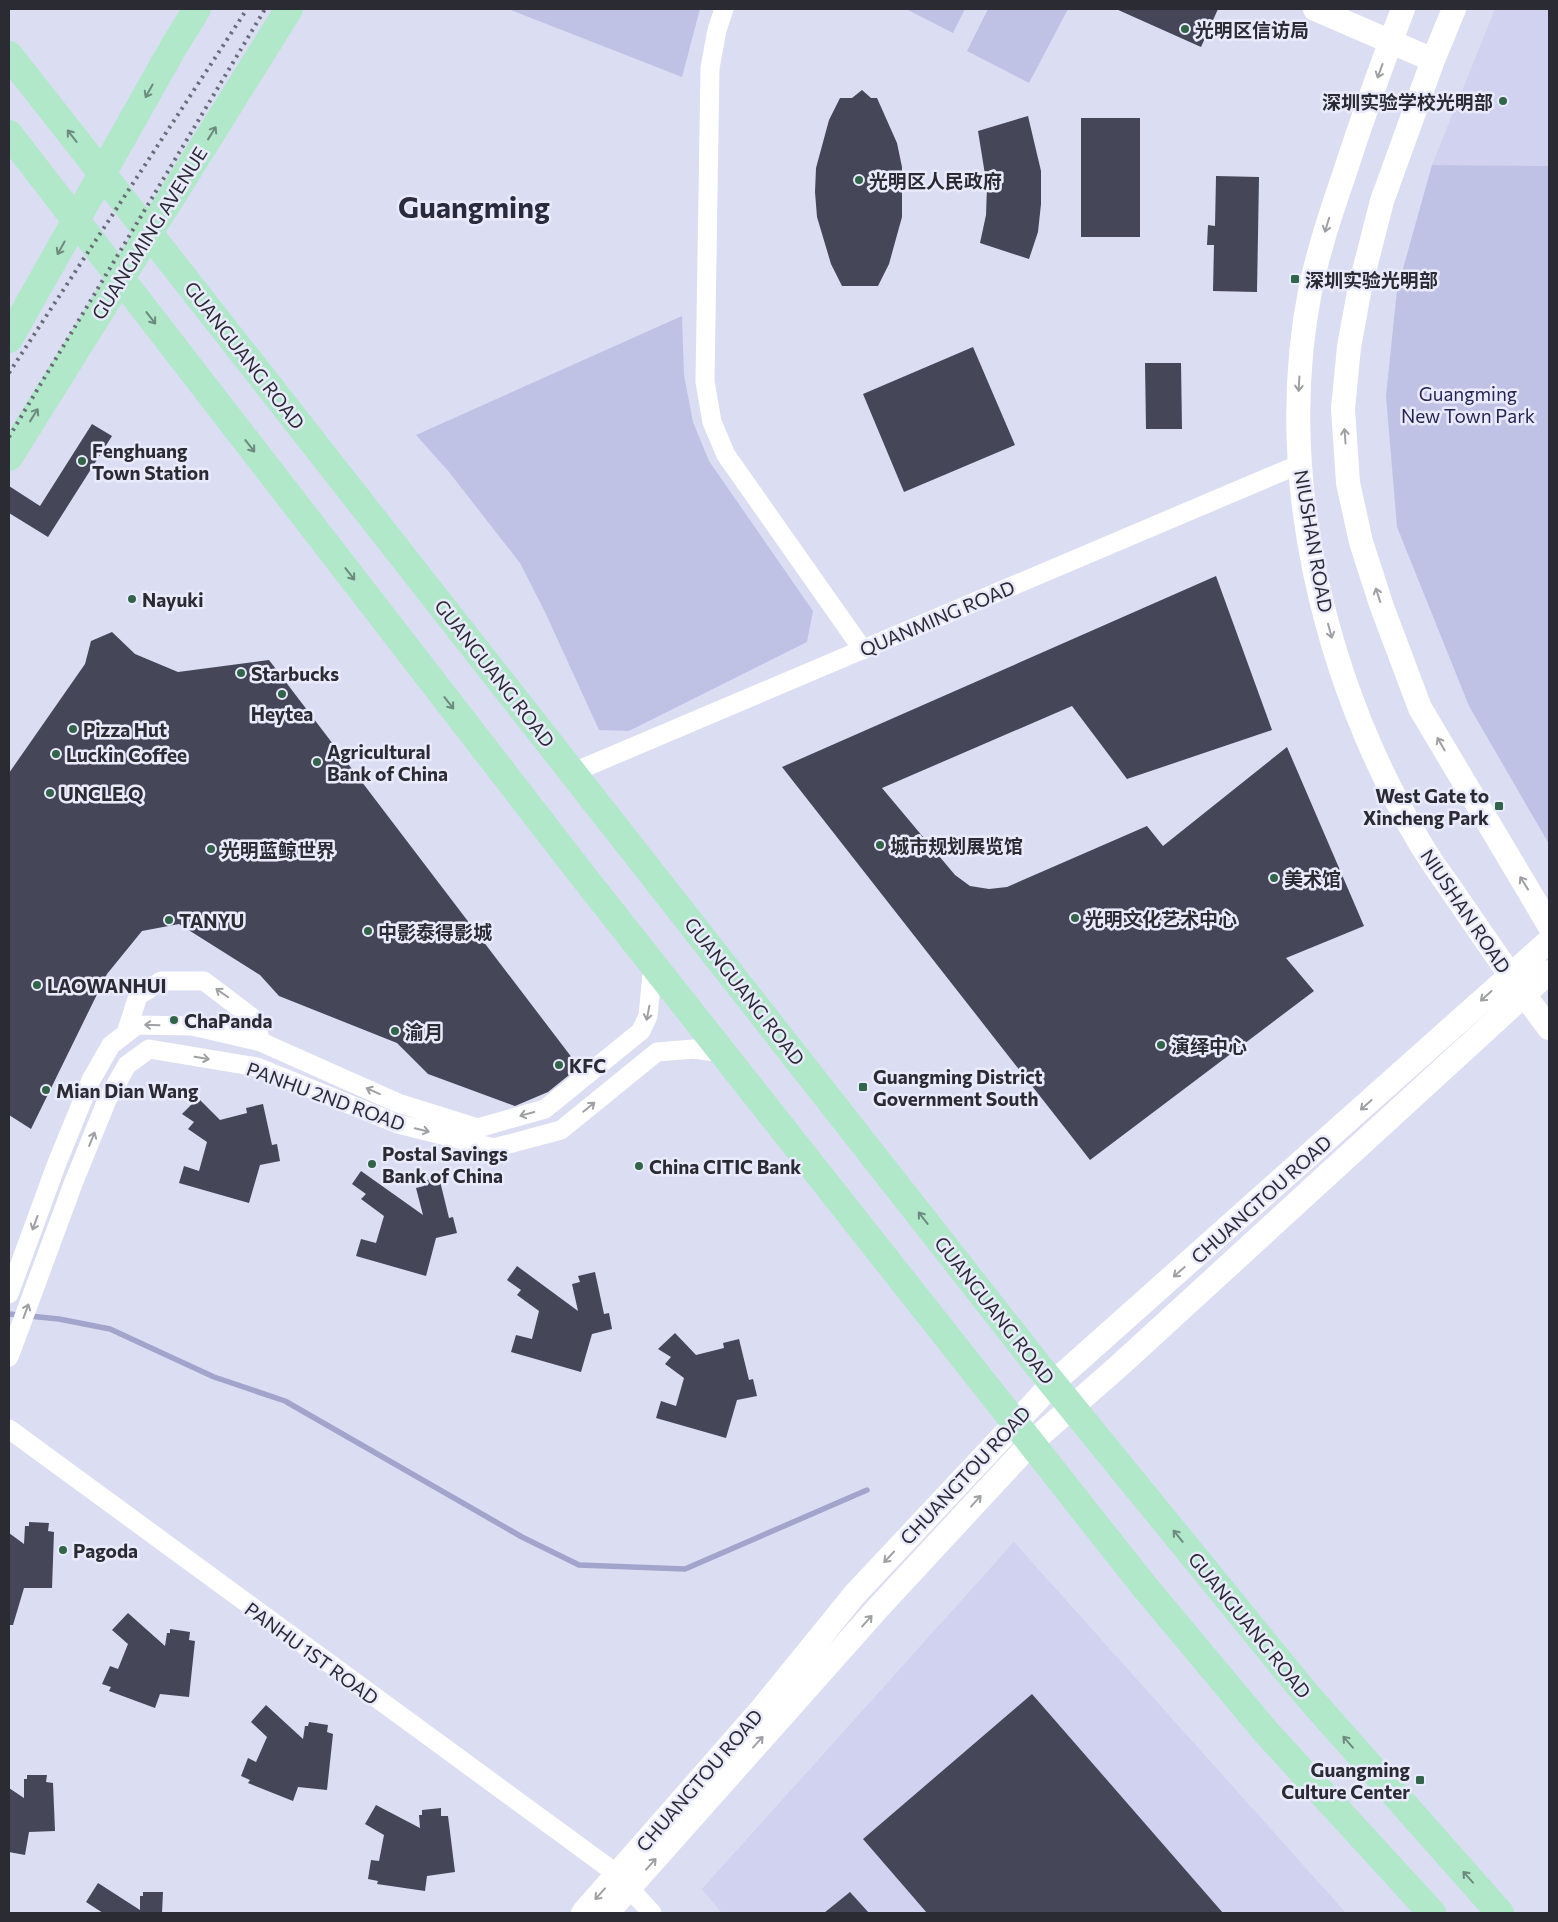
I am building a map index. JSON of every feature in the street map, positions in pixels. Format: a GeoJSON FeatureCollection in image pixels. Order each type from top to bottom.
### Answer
{"type":"FeatureCollection","features":[{"type":"Feature","properties":{"kind":"main road"},"geometry":{"type":"LineString","coordinates":[[9,338],[103,174],[172,48],[198,9]]}},
{"type":"Feature","properties":{"kind":"main road","name":"GUANGMING AVENUE"},"geometry":{"type":"LineString","coordinates":[[9,457],[289,9]]}},
{"type":"Feature","properties":{"kind":"main road","name":"GUANGUANG ROAD"},"geometry":{"type":"LineString","coordinates":[[9,55],[1071,1406],[1306,1694],[1500,1913]]}},
{"type":"Feature","properties":{"kind":"main road"},"geometry":{"type":"LineString","coordinates":[[9,134],[653,964],[1144,1586],[1266,1732],[1432,1913]]}},
{"type":"Feature","properties":{"kind":"street"},"geometry":{"type":"LineString","coordinates":[[724,9],[715,40],[709,88],[705,382],[712,422],[726,455],[863,650]]}},
{"type":"Feature","properties":{"kind":"street"},"geometry":{"type":"LineString","coordinates":[[1315,9],[1433,60]]}},
{"type":"Feature","properties":{"kind":"street","name":"NIUSHAN ROAD"},"geometry":{"type":"LineString","coordinates":[[1403,9],[1327,224],[1311,286],[1301,353],[1297,425],[1303,495],[1319,593],[1338,659],[1370,746],[1420,843],[1509,976],[1549,1028]]}},
{"type":"Feature","properties":{"kind":"street"},"geometry":{"type":"LineString","coordinates":[[1454,9],[1433,60],[1382,201],[1360,287],[1349,347],[1343,409],[1348,483],[1361,542],[1382,607],[1420,708],[1549,925]]}},
{"type":"Feature","properties":{"kind":"street","name":"QUANMING ROAD"},"geometry":{"type":"LineString","coordinates":[[574,772],[1300,464]]}},
{"type":"Feature","properties":{"kind":"street","name":"CHUANGTOU ROAD"},"geometry":{"type":"LineString","coordinates":[[618,1898],[760,1711],[855,1594],[1014,1422],[1053,1383],[1549,941]]}},
{"type":"Feature","properties":{"kind":"street","name":"PANHU 2ND ROAD"},"geometry":{"type":"LineString","coordinates":[[9,1294],[52,1177],[91,1080],[111,1044],[137,1025],[192,1026],[261,1042],[398,1103],[478,1128],[545,1109],[641,1032],[648,1016],[653,964]]}},
{"type":"Feature","properties":{"kind":"street","name":"CHUANGTOU ROAD"},"geometry":{"type":"LineString","coordinates":[[583,1913],[618,1898],[886,1600],[1031,1443],[1071,1406],[1135,1352],[1549,972]]}},
{"type":"Feature","properties":{"kind":"street"},"geometry":{"type":"LineString","coordinates":[[126,1033],[138,996],[161,981],[204,981],[254,1019],[261,1042]]}},
{"type":"Feature","properties":{"kind":"street","name":"PANHU 2ND ROAD"},"geometry":{"type":"LineString","coordinates":[[9,1357],[73,1184],[107,1100],[127,1065],[149,1049],[258,1067],[398,1124],[494,1148],[561,1130],[657,1052],[694,1049],[723,1053]]}},
{"type":"Feature","properties":{"kind":"street","name":"PANHU 1ST ROAD"},"geometry":{"type":"LineString","coordinates":[[9,1429],[138,1526],[618,1898],[652,1913]]}},
{"type":"Feature","properties":{"kind":"shaded area","name":"深圳实验学校光明部"},"geometry":{"type":"Polygon","coordinates":[[[1495,9],[1549,9],[1549,166],[1432,165],[1495,9]]]}},
{"type":"Feature","properties":{"kind":"shaded area"},"geometry":{"type":"Polygon","coordinates":[[[1014,1542],[1346,1913],[722,1913],[702,1889],[1014,1542]]]}},
{"type":"Feature","properties":{"kind":"green space"},"geometry":{"type":"Polygon","coordinates":[[[508,9],[700,9],[682,77],[508,9]]]}},
{"type":"Feature","properties":{"kind":"green space"},"geometry":{"type":"Polygon","coordinates":[[[906,9],[965,9],[953,33],[906,9]]]}},
{"type":"Feature","properties":{"kind":"green space"},"geometry":{"type":"Polygon","coordinates":[[[988,9],[1068,9],[1029,83],[967,51],[988,9]]]}},
{"type":"Feature","properties":{"kind":"green space","name":"Guangming New Town Park"},"geometry":{"type":"Polygon","coordinates":[[[1432,165],[1549,166],[1549,844],[1469,706],[1397,527],[1386,396],[1397,290],[1432,165]]]}},
{"type":"Feature","properties":{"kind":"green space"},"geometry":{"type":"Polygon","coordinates":[[[682,316],[684,375],[693,422],[709,461],[813,611],[807,642],[629,731],[599,730],[545,612],[520,563],[449,472],[416,435],[682,316]]]}},
{"type":"Feature","properties":{"kind":"building","name":"光明区信访局"},"geometry":{"type":"Polygon","coordinates":[[[1116,9],[1218,9],[1201,47],[1116,9]]]}},
{"type":"Feature","properties":{"kind":"building","name":"光明区人民政府"},"geometry":{"type":"Polygon","coordinates":[[[862,90],[871,98],[877,98],[897,143],[902,167],[902,217],[889,264],[878,286],[842,286],[831,264],[817,217],[816,168],[829,120],[840,98],[852,98],[862,90]]]}},
{"type":"Feature","properties":{"kind":"building"},"geometry":{"type":"Polygon","coordinates":[[[1028,116],[1041,171],[1041,204],[1038,232],[1029,259],[980,243],[986,215],[987,187],[978,131],[1028,116]]]}},
{"type":"Feature","properties":{"kind":"building"},"geometry":{"type":"Polygon","coordinates":[[[1081,118],[1140,118],[1140,237],[1081,237],[1081,118]]]}},
{"type":"Feature","properties":{"kind":"building"},"geometry":{"type":"Polygon","coordinates":[[[1216,176],[1259,177],[1257,292],[1213,291],[1214,245],[1207,245],[1208,225],[1215,226],[1216,176]]]}},
{"type":"Feature","properties":{"kind":"building"},"geometry":{"type":"Polygon","coordinates":[[[973,347],[1015,445],[904,492],[863,394],[973,347]]]}},
{"type":"Feature","properties":{"kind":"building"},"geometry":{"type":"Polygon","coordinates":[[[1145,363],[1181,363],[1182,429],[1146,429],[1145,363]]]}},
{"type":"Feature","properties":{"kind":"building","name":"Fenghuang Town Station"},"geometry":{"type":"Polygon","coordinates":[[[92,424],[112,436],[48,537],[9,513],[9,486],[40,506],[92,424]]]}},
{"type":"Feature","properties":{"kind":"building"},"geometry":{"type":"Polygon","coordinates":[[[1216,576],[1272,730],[1127,779],[1072,706],[882,788],[955,875],[970,886],[989,889],[1007,887],[1147,826],[1163,846],[1287,747],[1364,926],[1286,958],[1314,991],[1090,1160],[782,767],[1216,576]]]}},
{"type":"Feature","properties":{"kind":"building","name":"光明蓝鲸世界"},"geometry":{"type":"Polygon","coordinates":[[[112,632],[135,654],[178,672],[269,660],[579,1067],[548,1092],[515,1106],[428,1074],[397,1043],[279,996],[260,975],[179,924],[142,931],[107,974],[31,1129],[9,1115],[9,773],[85,664],[91,641],[112,632]]]}},
{"type":"Feature","properties":{"kind":"building"},"geometry":{"type":"Polygon","coordinates":[[[198,1098],[220,1120],[247,1113],[246,1108],[263,1104],[272,1145],[277,1144],[280,1161],[260,1165],[249,1203],[179,1183],[184,1166],[199,1171],[207,1142],[188,1129],[194,1122],[182,1114],[198,1098]]]}},
{"type":"Feature","properties":{"kind":"building"},"geometry":{"type":"Polygon","coordinates":[[[361,1171],[423,1215],[416,1188],[424,1186],[423,1181],[439,1177],[449,1218],[453,1217],[457,1233],[436,1238],[426,1276],[356,1256],[361,1239],[376,1243],[384,1216],[361,1199],[366,1194],[352,1184],[361,1171]]]}},
{"type":"Feature","properties":{"kind":"building"},"geometry":{"type":"Polygon","coordinates":[[[517,1266],[578,1311],[572,1284],[580,1282],[578,1276],[595,1272],[604,1314],[609,1313],[612,1329],[592,1334],[581,1372],[511,1352],[516,1335],[532,1339],[539,1311],[517,1295],[521,1290],[507,1280],[517,1266]]]}},
{"type":"Feature","properties":{"kind":"building"},"geometry":{"type":"Polygon","coordinates":[[[675,1333],[696,1355],[724,1348],[723,1343],[739,1339],[749,1380],[753,1379],[757,1396],[737,1400],[726,1438],[656,1418],[661,1401],[676,1406],[684,1378],[665,1364],[671,1357],[658,1349],[675,1333]]]}},
{"type":"Feature","properties":{"kind":"building"},"geometry":{"type":"Polygon","coordinates":[[[29,1522],[49,1523],[48,1531],[54,1532],[52,1588],[24,1588],[13,1625],[9,1625],[9,1533],[24,1544],[25,1526],[29,1526],[29,1522]]]}},
{"type":"Feature","properties":{"kind":"building"},"geometry":{"type":"Polygon","coordinates":[[[128,1613],[165,1646],[167,1633],[170,1633],[170,1629],[190,1632],[189,1640],[195,1641],[189,1697],[160,1694],[155,1708],[109,1691],[111,1687],[102,1684],[110,1666],[118,1669],[128,1644],[112,1630],[128,1613]]]}},
{"type":"Feature","properties":{"kind":"building"},"geometry":{"type":"Polygon","coordinates":[[[1032,1694],[1223,1913],[927,1913],[863,1839],[1032,1694]]]}},
{"type":"Feature","properties":{"kind":"building"},"geometry":{"type":"Polygon","coordinates":[[[266,1705],[303,1739],[305,1726],[308,1726],[309,1722],[328,1725],[327,1732],[333,1734],[327,1790],[298,1787],[293,1801],[248,1783],[250,1780],[241,1776],[248,1758],[256,1762],[267,1737],[251,1722],[266,1705]]]}},
{"type":"Feature","properties":{"kind":"building"},"geometry":{"type":"Polygon","coordinates":[[[27,1775],[47,1775],[46,1782],[53,1783],[55,1831],[29,1832],[25,1855],[9,1852],[9,1788],[24,1798],[24,1779],[27,1779],[27,1775]]]}},
{"type":"Feature","properties":{"kind":"building"},"geometry":{"type":"Polygon","coordinates":[[[376,1805],[420,1828],[419,1815],[422,1815],[422,1810],[441,1808],[441,1816],[448,1816],[455,1872],[427,1876],[425,1891],[377,1884],[378,1881],[368,1879],[371,1860],[379,1861],[384,1835],[365,1824],[376,1805]]]}},
{"type":"Feature","properties":{"kind":"building"},"geometry":{"type":"Polygon","coordinates":[[[98,1883],[140,1910],[140,1896],[143,1896],[143,1892],[163,1892],[162,1913],[103,1913],[86,1902],[98,1883]]]}},
{"type":"Feature","properties":{"kind":"building"},"geometry":{"type":"Polygon","coordinates":[[[850,1892],[869,1913],[824,1913],[850,1892]]]}},
{"type":"Feature","properties":{"kind":"waterway"},"geometry":{"type":"LineString","coordinates":[[9,1314],[59,1319],[110,1329],[214,1377],[285,1401],[522,1537],[579,1565],[685,1569],[867,1490]]}},
{"type":"Feature","properties":{"kind":"railway"},"geometry":{"type":"LineString","coordinates":[[9,373],[247,9]]}},
{"type":"Feature","properties":{"kind":"railway"},"geometry":{"type":"LineString","coordinates":[[9,437],[265,9]]}},
{"type":"Feature","properties":{"kind":"place","name":"光明区信访局"},"geometry":{"type":"Point","coordinates":[1185,29]}},
{"type":"Feature","properties":{"kind":"place","name":"深圳实验学校光明部"},"geometry":{"type":"Point","coordinates":[1503,101]}},
{"type":"Feature","properties":{"kind":"place","name":"光明区人民政府"},"geometry":{"type":"Point","coordinates":[859,180]}},
{"type":"Feature","properties":{"kind":"place","name":"深圳实验光明部"},"geometry":{"type":"Point","coordinates":[1295,279]}},
{"type":"Feature","properties":{"kind":"place","name":"Fenghuang Town Station"},"geometry":{"type":"Point","coordinates":[82,461]}},
{"type":"Feature","properties":{"kind":"place","name":"Nayuki"},"geometry":{"type":"Point","coordinates":[132,599]}},
{"type":"Feature","properties":{"kind":"place","name":"Starbucks"},"geometry":{"type":"Point","coordinates":[241,673]}},
{"type":"Feature","properties":{"kind":"place","name":"Heytea"},"geometry":{"type":"Point","coordinates":[282,694]}},
{"type":"Feature","properties":{"kind":"place","name":"Pizza Hut"},"geometry":{"type":"Point","coordinates":[73,729]}},
{"type":"Feature","properties":{"kind":"place","name":"Luckin Coffee"},"geometry":{"type":"Point","coordinates":[56,754]}},
{"type":"Feature","properties":{"kind":"place","name":"Agricultural Bank of China"},"geometry":{"type":"Point","coordinates":[317,762]}},
{"type":"Feature","properties":{"kind":"place","name":"UNCLE.Q"},"geometry":{"type":"Point","coordinates":[50,793]}},
{"type":"Feature","properties":{"kind":"place","name":"West Gate to Xincheng Park"},"geometry":{"type":"Point","coordinates":[1499,806]}},
{"type":"Feature","properties":{"kind":"place","name":"城市规划展览馆"},"geometry":{"type":"Point","coordinates":[880,845]}},
{"type":"Feature","properties":{"kind":"place","name":"光明蓝鲸世界"},"geometry":{"type":"Point","coordinates":[211,849]}},
{"type":"Feature","properties":{"kind":"place","name":"美术馆"},"geometry":{"type":"Point","coordinates":[1274,878]}},
{"type":"Feature","properties":{"kind":"place","name":"光明文化艺术中心"},"geometry":{"type":"Point","coordinates":[1075,918]}},
{"type":"Feature","properties":{"kind":"place","name":"TANYU"},"geometry":{"type":"Point","coordinates":[169,920]}},
{"type":"Feature","properties":{"kind":"place","name":"中影泰得影城"},"geometry":{"type":"Point","coordinates":[368,931]}},
{"type":"Feature","properties":{"kind":"place","name":"LAOWANHUI"},"geometry":{"type":"Point","coordinates":[37,985]}},
{"type":"Feature","properties":{"kind":"place","name":"ChaPanda"},"geometry":{"type":"Point","coordinates":[174,1020]}},
{"type":"Feature","properties":{"kind":"place","name":"渝月"},"geometry":{"type":"Point","coordinates":[395,1031]}},
{"type":"Feature","properties":{"kind":"place","name":"演绎中心"},"geometry":{"type":"Point","coordinates":[1161,1045]}},
{"type":"Feature","properties":{"kind":"place","name":"KFC"},"geometry":{"type":"Point","coordinates":[559,1065]}},
{"type":"Feature","properties":{"kind":"place","name":"Guangming District Government South"},"geometry":{"type":"Point","coordinates":[863,1087]}},
{"type":"Feature","properties":{"kind":"place","name":"Mian Dian Wang"},"geometry":{"type":"Point","coordinates":[46,1090]}},
{"type":"Feature","properties":{"kind":"place","name":"Postal Savings Bank of China"},"geometry":{"type":"Point","coordinates":[372,1164]}},
{"type":"Feature","properties":{"kind":"place","name":"China CITIC Bank"},"geometry":{"type":"Point","coordinates":[639,1166]}},
{"type":"Feature","properties":{"kind":"place","name":"Pagoda"},"geometry":{"type":"Point","coordinates":[63,1550]}},
{"type":"Feature","properties":{"kind":"place","name":"Guangming Culture Center"},"geometry":{"type":"Point","coordinates":[1420,1780]}},
{"type":"Feature","properties":{"kind":"district","name":"Guangming"},"geometry":{"type":"Point","coordinates":[474,206]}}]}
